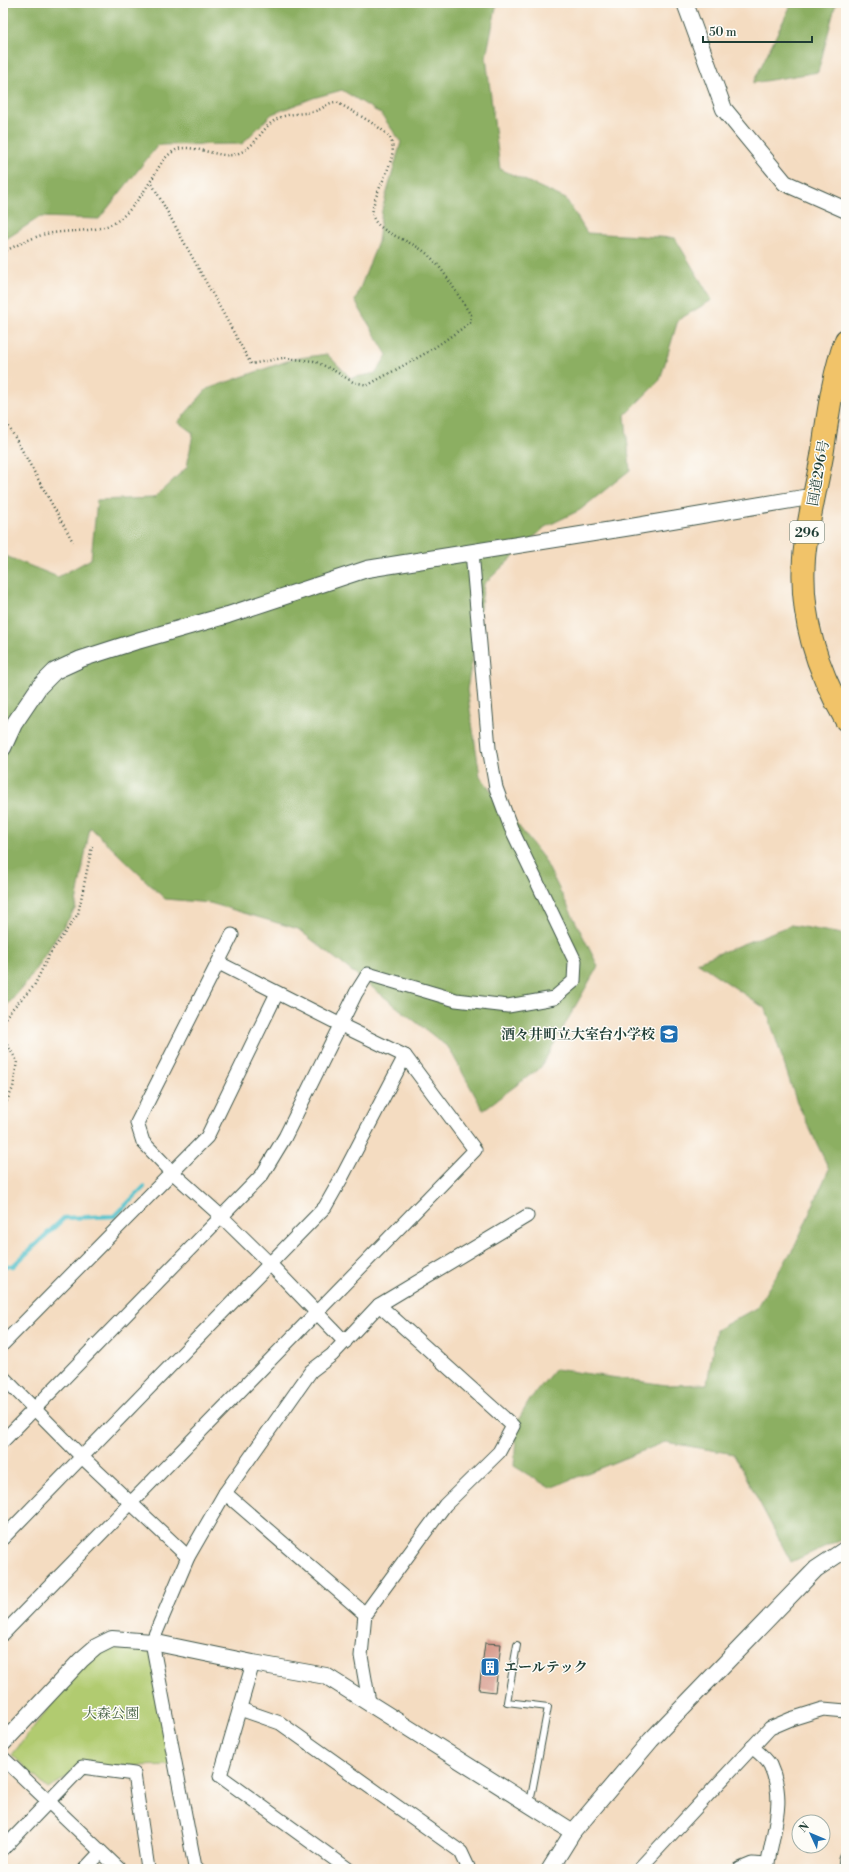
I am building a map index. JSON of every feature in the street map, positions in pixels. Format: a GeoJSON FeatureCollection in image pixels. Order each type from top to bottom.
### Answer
{"type":"FeatureCollection","features":[{"type":"Feature","properties":{"kind":"highway","name":"国道296号"},"geometry":{"type":"LineString","coordinates":[[846,340],[839,358],[831,396],[804,557],[803,586],[808,626],[816,659],[846,720]]}},
{"type":"Feature","properties":{"kind":"street"},"geometry":{"type":"LineString","coordinates":[[685,3],[724,109],[785,183],[846,210]]}},
{"type":"Feature","properties":{"kind":"street"},"geometry":{"type":"LineString","coordinates":[[3,748],[14,724],[39,687],[56,671],[81,659],[228,615],[367,569],[802,498],[814,499]]}},
{"type":"Feature","properties":{"kind":"street"},"geometry":{"type":"LineString","coordinates":[[3,1441],[262,1175],[285,1137],[368,974],[456,1000],[508,1006],[554,998],[574,981],[575,961],[511,828],[496,788],[489,748],[472,552]]}},
{"type":"Feature","properties":{"kind":"street"},"geometry":{"type":"LineString","coordinates":[[232,935],[137,1123],[143,1142],[172,1172],[222,1217],[270,1264],[345,1342]]}},
{"type":"Feature","properties":{"kind":"street"},"geometry":{"type":"LineString","coordinates":[[3,1634],[316,1311],[475,1150],[405,1056],[341,1026],[219,963]]}},
{"type":"Feature","properties":{"kind":"street"},"geometry":{"type":"LineString","coordinates":[[3,1344],[207,1137],[278,993]]}},
{"type":"Feature","properties":{"kind":"street"},"geometry":{"type":"LineString","coordinates":[[3,1538],[324,1207],[342,1177],[405,1056]]}},
{"type":"Feature","properties":{"kind":"street"},"geometry":{"type":"LineString","coordinates":[[198,1869],[195,1867],[152,1642],[188,1557],[225,1493],[311,1371],[345,1342],[379,1305],[527,1216]]}},
{"type":"Feature","properties":{"kind":"street"},"geometry":{"type":"LineString","coordinates":[[369,1702],[361,1656],[365,1614],[445,1505],[499,1452],[513,1426],[379,1305]]}},
{"type":"Feature","properties":{"kind":"street"},"geometry":{"type":"LineString","coordinates":[[3,1377],[130,1503],[188,1557]]}},
{"type":"Feature","properties":{"kind":"street"},"geometry":{"type":"LineString","coordinates":[[225,1493],[365,1614]]}},
{"type":"Feature","properties":{"kind":"street"},"geometry":{"type":"LineString","coordinates":[[550,1869],[573,1832],[662,1728],[816,1569],[846,1549]]}},
{"type":"Feature","properties":{"kind":"street"},"geometry":{"type":"LineString","coordinates":[[3,1743],[81,1660],[96,1647],[112,1639],[152,1642],[253,1663],[326,1676],[573,1832]]}},
{"type":"Feature","properties":{"kind":"street"},"geometry":{"type":"LineString","coordinates":[[253,1663],[220,1776],[330,1864],[348,1869]]}},
{"type":"Feature","properties":{"kind":"street"},"geometry":{"type":"LineString","coordinates":[[240,1709],[280,1723],[461,1852],[468,1867],[467,1869]]}},
{"type":"Feature","properties":{"kind":"street"},"geometry":{"type":"LineString","coordinates":[[639,1869],[770,1728],[791,1719],[823,1710],[846,1711]]}},
{"type":"Feature","properties":{"kind":"street"},"geometry":{"type":"LineString","coordinates":[[740,1869],[752,1864],[767,1867],[779,1805],[776,1784],[769,1764],[752,1747]]}},
{"type":"Feature","properties":{"kind":"street"},"geometry":{"type":"LineString","coordinates":[[3,1758],[119,1869]]}},
{"type":"Feature","properties":{"kind":"street"},"geometry":{"type":"LineString","coordinates":[[3,1849],[82,1767],[134,1774],[148,1869]]}},
{"type":"Feature","properties":{"kind":"street"},"geometry":{"type":"LineString","coordinates":[[85,1869],[101,1852]]}},
{"type":"Feature","properties":{"kind":"street"},"geometry":{"type":"LineString","coordinates":[[845,1869],[846,1859]]}},
{"type":"Feature","properties":{"kind":"lane"},"geometry":{"type":"LineString","coordinates":[[517,1645],[507,1702],[548,1707],[530,1805]]}},
{"type":"Feature","properties":{"kind":"path"},"geometry":{"type":"LineString","coordinates":[[3,252],[43,235],[101,227],[116,221],[135,203],[151,182],[161,162],[175,150],[195,148],[211,153],[234,155],[248,150],[275,120],[290,114],[316,111],[330,102],[337,102],[383,131],[393,146],[391,157],[373,208],[373,217],[378,226],[420,248],[432,258],[471,315],[470,323],[428,352],[368,385],[353,382],[314,361],[282,358],[251,364],[151,182]]}},
{"type":"Feature","properties":{"kind":"path"},"geometry":{"type":"LineString","coordinates":[[3,416],[73,542]]}},
{"type":"Feature","properties":{"kind":"path"},"geometry":{"type":"LineString","coordinates":[[3,1021],[34,986],[49,955],[78,914],[92,846]]}},
{"type":"Feature","properties":{"kind":"path"},"geometry":{"type":"LineString","coordinates":[[3,1038],[17,1061],[13,1088],[3,1109]]}},
{"type":"Feature","properties":{"kind":"green space"},"geometry":{"type":"Polygon","coordinates":[[[3,3],[497,3],[486,57],[500,169],[566,199],[587,233],[675,238],[712,300],[678,320],[660,380],[625,415],[630,470],[580,510],[545,527],[484,584],[467,690],[480,776],[544,859],[598,966],[541,1067],[483,1110],[449,1048],[298,929],[210,903],[165,899],[90,827],[75,909],[27,982],[3,1010],[3,555],[58,577],[91,559],[97,500],[154,498],[187,467],[193,433],[178,422],[207,389],[293,359],[327,354],[351,378],[376,373],[387,355],[355,301],[378,242],[382,210],[401,142],[381,114],[342,90],[313,98],[272,114],[242,144],[158,145],[99,219],[40,217],[3,241],[3,3]]]}},
{"type":"Feature","properties":{"kind":"green space"},"geometry":{"type":"Polygon","coordinates":[[[792,3],[836,3],[818,72],[753,83],[792,3]]]}},
{"type":"Feature","properties":{"kind":"green space"},"geometry":{"type":"Polygon","coordinates":[[[791,925],[842,934],[846,937],[846,1537],[791,1562],[734,1454],[665,1442],[550,1488],[514,1466],[517,1422],[531,1398],[555,1369],[666,1385],[707,1384],[716,1330],[756,1308],[796,1244],[829,1169],[796,1100],[766,1009],[697,962],[791,925]]]}},
{"type":"Feature","properties":{"kind":"green space","name":"大森公園"},"geometry":{"type":"Polygon","coordinates":[[[112,1639],[152,1642],[175,1765],[82,1767],[48,1789],[12,1755],[92,1651],[112,1639]]]}},
{"type":"Feature","properties":{"kind":"building","name":"エールテック"},"geometry":{"type":"Polygon","coordinates":[[[485,1643],[501,1644],[495,1692],[479,1690],[485,1643]]]}},
{"type":"Feature","properties":{"kind":"waterway"},"geometry":{"type":"LineString","coordinates":[[3,1266],[13,1266],[64,1218],[115,1216],[144,1187]]}},
{"type":"Feature","properties":{"kind":"place","name":"酒々井町立大室台小学校"},"geometry":{"type":"Point","coordinates":[669,1034]}},
{"type":"Feature","properties":{"kind":"place","name":"エールテック"},"geometry":{"type":"Point","coordinates":[490,1667]}}]}
